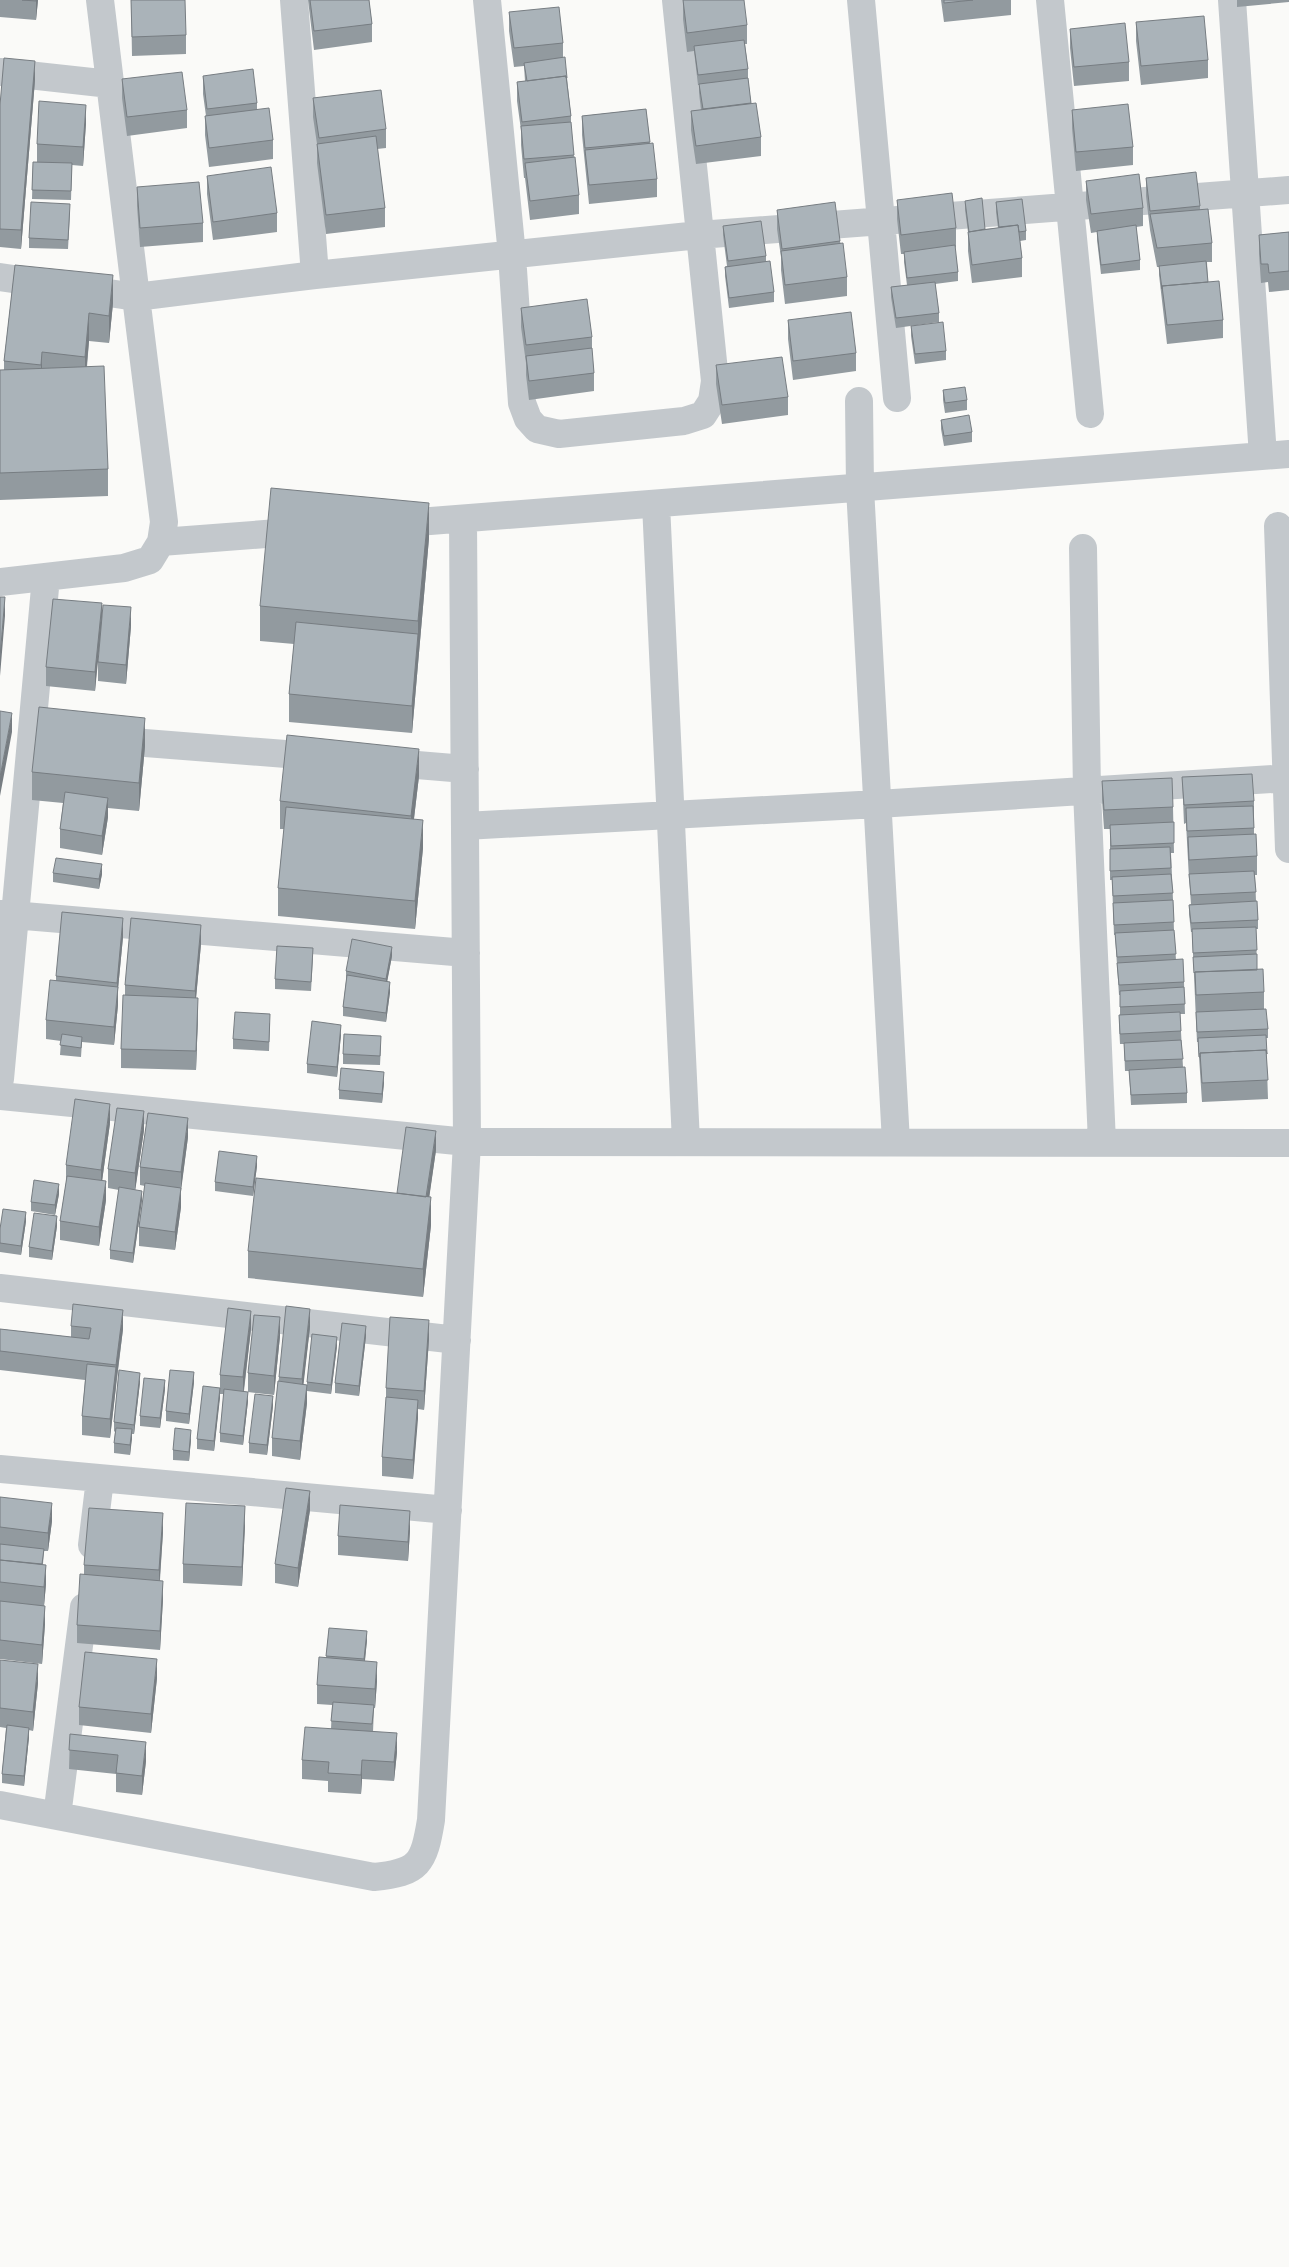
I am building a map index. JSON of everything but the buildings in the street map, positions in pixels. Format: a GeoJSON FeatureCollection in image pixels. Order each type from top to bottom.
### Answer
{"type":"FeatureCollection","features":[{"type":"Feature","properties":{"kind":"street"},"geometry":{"type":"LineString","coordinates":[[0,582],[124,568],[150,560],[161,542],[164,522],[100,0]]}},
{"type":"Feature","properties":{"kind":"street"},"geometry":{"type":"LineString","coordinates":[[294,0],[315,275]]}},
{"type":"Feature","properties":{"kind":"street"},"geometry":{"type":"LineString","coordinates":[[487,0],[512,255],[522,403],[528,419],[537,429],[559,434],[684,421],[703,414],[712,401],[715,381],[676,0]]}},
{"type":"Feature","properties":{"kind":"street"},"geometry":{"type":"LineString","coordinates":[[861,0],[897,398]]}},
{"type":"Feature","properties":{"kind":"street"},"geometry":{"type":"LineString","coordinates":[[1050,0],[1090,414]]}},
{"type":"Feature","properties":{"kind":"street"},"geometry":{"type":"LineString","coordinates":[[366,526],[1276,455],[1245,193],[1232,0]]}},
{"type":"Feature","properties":{"kind":"street"},"geometry":{"type":"LineString","coordinates":[[0,72],[110,84]]}},
{"type":"Feature","properties":{"kind":"street"},"geometry":{"type":"LineString","coordinates":[[0,277],[136,297],[315,275],[699,236],[1289,190]]}},
{"type":"Feature","properties":{"kind":"street"},"geometry":{"type":"LineString","coordinates":[[858,401],[860,488],[896,1142]]}},
{"type":"Feature","properties":{"kind":"street"},"geometry":{"type":"LineString","coordinates":[[656,504],[686,1142]]}},
{"type":"Feature","properties":{"kind":"street"},"geometry":{"type":"LineString","coordinates":[[0,1805],[374,1878],[397,1875],[416,1867],[427,1847],[431,1820],[468,1142],[463,519]]}},
{"type":"Feature","properties":{"kind":"street"},"geometry":{"type":"LineString","coordinates":[[1278,526],[1289,849]]}},
{"type":"Feature","properties":{"kind":"street"},"geometry":{"type":"LineString","coordinates":[[161,542],[326,530]]}},
{"type":"Feature","properties":{"kind":"street"},"geometry":{"type":"LineString","coordinates":[[1083,548],[1086,791],[1102,1142]]}},
{"type":"Feature","properties":{"kind":"street"},"geometry":{"type":"LineString","coordinates":[[0,1079],[20,733],[46,577]]}},
{"type":"Feature","properties":{"kind":"street"},"geometry":{"type":"LineString","coordinates":[[20,733],[465,769]]}},
{"type":"Feature","properties":{"kind":"street"},"geometry":{"type":"LineString","coordinates":[[465,826],[878,804],[1287,778]]}},
{"type":"Feature","properties":{"kind":"street"},"geometry":{"type":"LineString","coordinates":[[8,915],[466,953]]}},
{"type":"Feature","properties":{"kind":"street"},"geometry":{"type":"LineString","coordinates":[[0,1096],[468,1142],[1289,1143]]}},
{"type":"Feature","properties":{"kind":"street"},"geometry":{"type":"LineString","coordinates":[[0,1288],[457,1340]]}},
{"type":"Feature","properties":{"kind":"street"},"geometry":{"type":"LineString","coordinates":[[0,1469],[448,1510]]}},
{"type":"Feature","properties":{"kind":"street"},"geometry":{"type":"LineString","coordinates":[[57,1816],[100,1478]]}}]}
